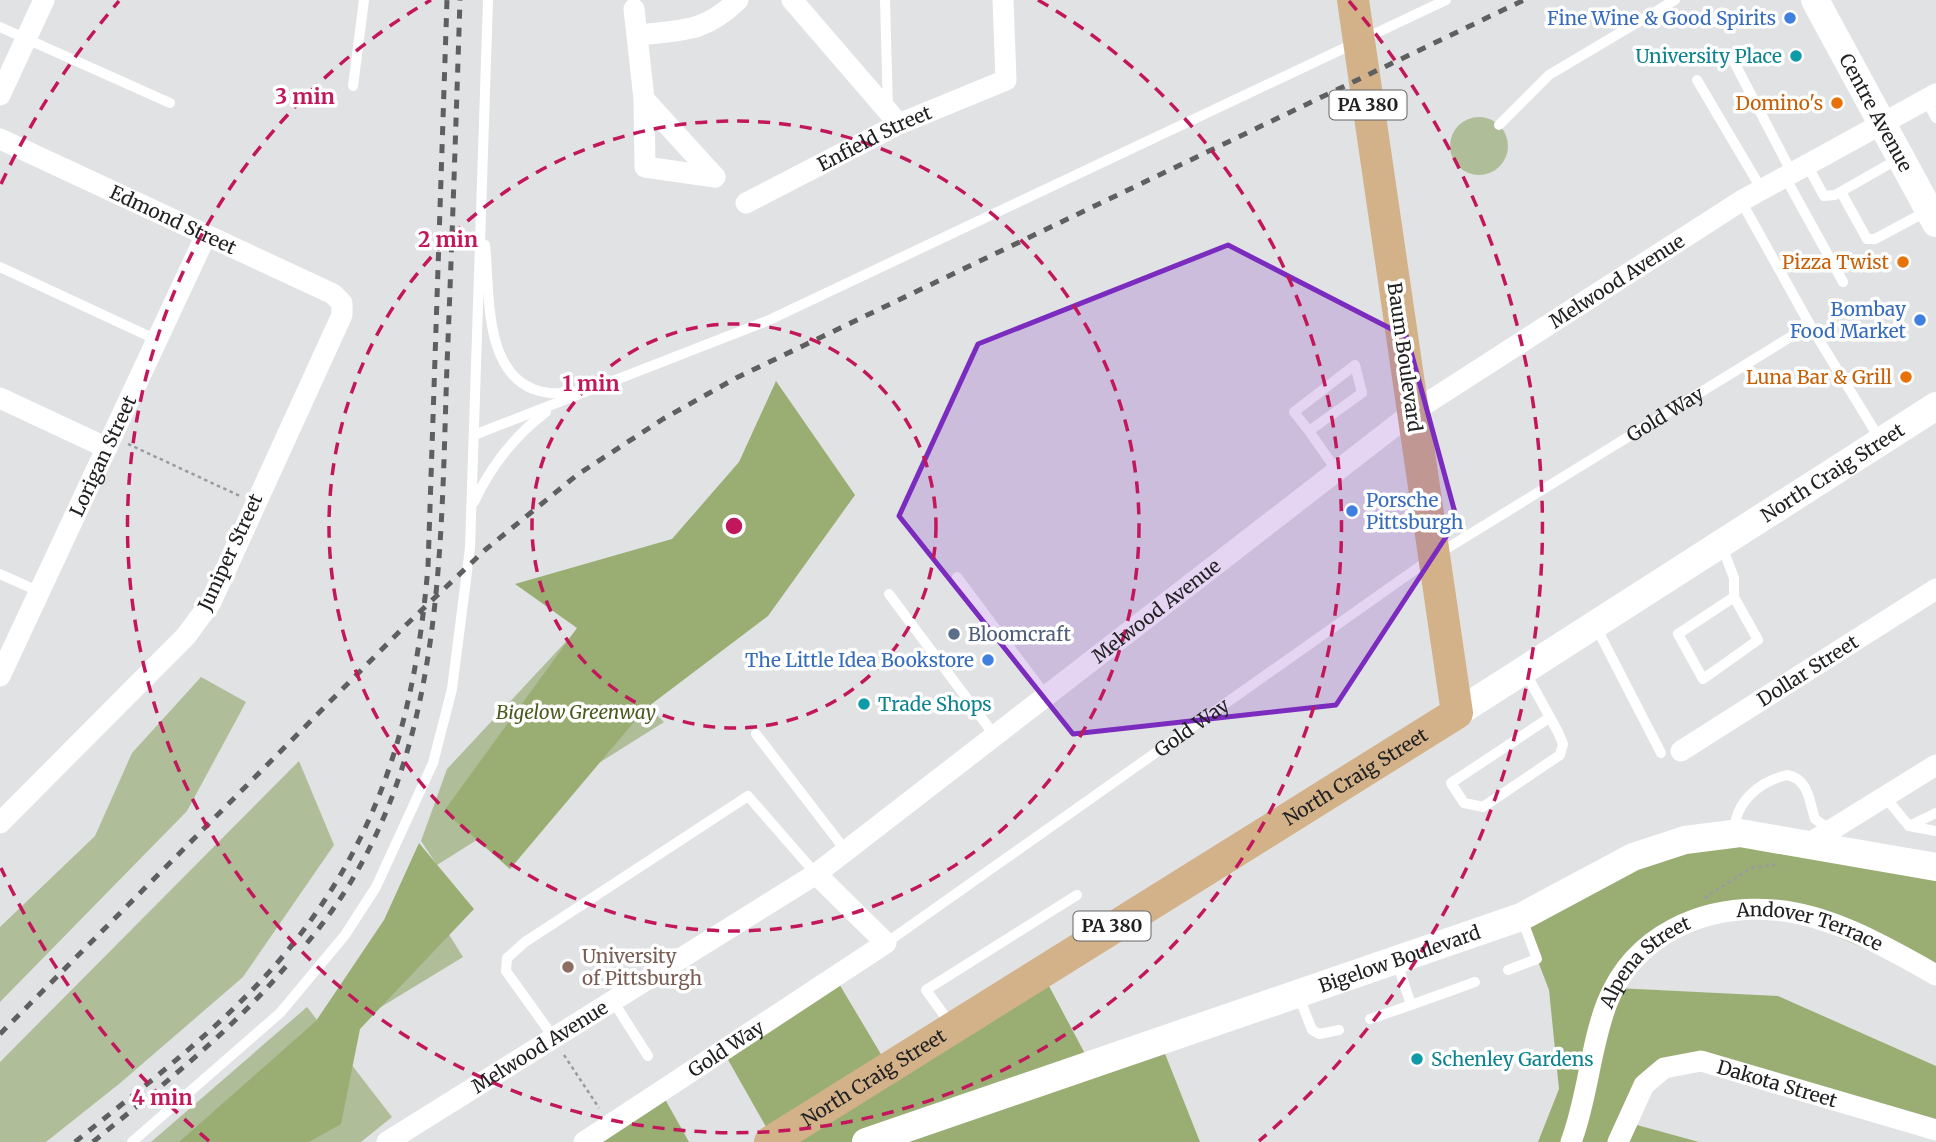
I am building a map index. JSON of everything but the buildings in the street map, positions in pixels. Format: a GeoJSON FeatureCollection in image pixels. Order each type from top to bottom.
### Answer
{"type":"FeatureCollection","features":[{"type":"Feature","properties":{"kind":"main road","name":"Baum Boulevard"},"geometry":{"type":"LineString","coordinates":[[1353,0],[1457,713]]}},
{"type":"Feature","properties":{"kind":"main road","name":"Centre Avenue"},"geometry":{"type":"LineString","coordinates":[[1815,0],[1932,216]]}},
{"type":"Feature","properties":{"kind":"main road","name":"North Craig Street"},"geometry":{"type":"LineString","coordinates":[[770,1142],[1457,713],[1936,406]]}},
{"type":"Feature","properties":{"kind":"main road","name":"Bigelow Boulevard"},"geometry":{"type":"LineString","coordinates":[[866,1142],[1521,917],[1633,857],[1685,840],[1734,834],[1820,836],[1936,867]]}},
{"type":"Feature","properties":{"kind":"street"},"geometry":{"type":"LineString","coordinates":[[0,94],[44,0]]}},
{"type":"Feature","properties":{"kind":"street"},"geometry":{"type":"LineString","coordinates":[[638,35],[700,28],[723,14],[738,0]]}},
{"type":"Feature","properties":{"kind":"street"},"geometry":{"type":"LineString","coordinates":[[792,0],[894,118]]}},
{"type":"Feature","properties":{"kind":"street","name":"Enfield Street"},"geometry":{"type":"LineString","coordinates":[[746,203],[894,118],[1006,80],[1003,0]]}},
{"type":"Feature","properties":{"kind":"street"},"geometry":{"type":"LineString","coordinates":[[634,9],[644,99]]}},
{"type":"Feature","properties":{"kind":"street","name":"Melwood Avenue"},"geometry":{"type":"LineString","coordinates":[[387,1142],[454,1097],[817,874],[1413,412],[1741,201],[1882,123],[1933,104]]}},
{"type":"Feature","properties":{"kind":"street","name":"Edmond Street"},"geometry":{"type":"LineString","coordinates":[[0,139],[333,294],[342,303]]}},
{"type":"Feature","properties":{"kind":"street","name":"Lorigan Street"},"geometry":{"type":"LineString","coordinates":[[2,668],[114,445],[157,340],[206,235]]}},
{"type":"Feature","properties":{"kind":"street","name":"Juniper Street"},"geometry":{"type":"LineString","coordinates":[[0,823],[186,636],[211,602],[253,503],[342,315],[342,303]]}},
{"type":"Feature","properties":{"kind":"street"},"geometry":{"type":"LineString","coordinates":[[0,398],[114,445]]}},
{"type":"Feature","properties":{"kind":"street","name":"Dollar Street"},"geometry":{"type":"LineString","coordinates":[[1671,752],[1936,589]]}},
{"type":"Feature","properties":{"kind":"street"},"geometry":{"type":"LineString","coordinates":[[1820,836],[1936,765]]}},
{"type":"Feature","properties":{"kind":"street"},"geometry":{"type":"LineString","coordinates":[[817,874],[886,943]]}},
{"type":"Feature","properties":{"kind":"street","name":"Andover Terrace"},"geometry":{"type":"LineString","coordinates":[[1677,925],[1701,916],[1775,910],[1838,926],[1936,975]]}},
{"type":"Feature","properties":{"kind":"street","name":"Alpena Street"},"geometry":{"type":"LineString","coordinates":[[1571,1142],[1607,1004],[1625,969],[1651,942],[1677,925]]}},
{"type":"Feature","properties":{"kind":"street","name":"Gold Way"},"geometry":{"type":"LineString","coordinates":[[584,1142],[886,943]]}},
{"type":"Feature","properties":{"kind":"street","name":"Dakota Street"},"geometry":{"type":"LineString","coordinates":[[1618,1142],[1644,1085],[1664,1068],[1701,1061],[1936,1130]]}},
{"type":"Feature","properties":{"kind":"lane"},"geometry":{"type":"LineString","coordinates":[[353,86],[365,0]]}},
{"type":"Feature","properties":{"kind":"lane"},"geometry":{"type":"LineString","coordinates":[[132,1142],[280,1013],[345,935],[376,887],[433,763],[452,689],[467,589],[470,548],[488,0]]}},
{"type":"Feature","properties":{"kind":"lane"},"geometry":{"type":"LineString","coordinates":[[885,0],[894,118]]}},
{"type":"Feature","properties":{"kind":"lane"},"geometry":{"type":"LineString","coordinates":[[474,435],[767,321],[1446,0]]}},
{"type":"Feature","properties":{"kind":"lane"},"geometry":{"type":"LineString","coordinates":[[1499,125],[1549,75],[1675,0]]}},
{"type":"Feature","properties":{"kind":"lane"},"geometry":{"type":"LineString","coordinates":[[0,27],[170,103]]}},
{"type":"Feature","properties":{"kind":"lane"},"geometry":{"type":"LineString","coordinates":[[1733,60],[1794,172],[1843,282]]}},
{"type":"Feature","properties":{"kind":"lane"},"geometry":{"type":"LineString","coordinates":[[1697,80],[1762,190]]}},
{"type":"Feature","properties":{"kind":"lane"},"geometry":{"type":"LineString","coordinates":[[1794,172],[1824,196],[1841,192],[1900,158]]}},
{"type":"Feature","properties":{"kind":"lane"},"geometry":{"type":"LineString","coordinates":[[1841,192],[1867,239],[1875,239],[1932,216]]}},
{"type":"Feature","properties":{"kind":"lane"},"geometry":{"type":"LineString","coordinates":[[1741,201],[1810,325],[1882,442]]}},
{"type":"Feature","properties":{"kind":"lane"},"geometry":{"type":"LineString","coordinates":[[481,207],[495,334],[499,353],[507,368],[518,380],[534,390],[583,393]]}},
{"type":"Feature","properties":{"kind":"lane"},"geometry":{"type":"LineString","coordinates":[[0,267],[157,340]]}},
{"type":"Feature","properties":{"kind":"lane","name":"Gold Way"},"geometry":{"type":"LineString","coordinates":[[886,943],[1433,557],[1810,325]]}},
{"type":"Feature","properties":{"kind":"lane"},"geometry":{"type":"LineString","coordinates":[[1309,431],[1362,393],[1355,365],[1294,412],[1337,471]]}},
{"type":"Feature","properties":{"kind":"lane"},"geometry":{"type":"LineString","coordinates":[[472,508],[490,471],[520,432],[557,403]]}},
{"type":"Feature","properties":{"kind":"lane"},"geometry":{"type":"LineString","coordinates":[[1721,544],[1734,578],[1734,597],[1758,640],[1703,679],[1678,634],[1734,597]]}},
{"type":"Feature","properties":{"kind":"lane"},"geometry":{"type":"LineString","coordinates":[[0,574],[40,592]]}},
{"type":"Feature","properties":{"kind":"lane"},"geometry":{"type":"LineString","coordinates":[[957,577],[1046,696]]}},
{"type":"Feature","properties":{"kind":"lane"},"geometry":{"type":"LineString","coordinates":[[889,594],[995,736]]}},
{"type":"Feature","properties":{"kind":"lane"},"geometry":{"type":"LineString","coordinates":[[1595,625],[1671,752]]}},
{"type":"Feature","properties":{"kind":"lane"},"geometry":{"type":"LineString","coordinates":[[1524,670],[1563,744],[1560,755],[1483,807],[1464,803],[1451,783],[1549,718]]}},
{"type":"Feature","properties":{"kind":"lane"},"geometry":{"type":"LineString","coordinates":[[756,734],[846,851]]}},
{"type":"Feature","properties":{"kind":"lane"},"geometry":{"type":"LineString","coordinates":[[1734,834],[1737,812],[1744,801],[1761,785],[1787,775],[1798,779],[1808,793],[1820,836]]}},
{"type":"Feature","properties":{"kind":"lane"},"geometry":{"type":"LineString","coordinates":[[554,1038],[506,971],[507,958],[525,942],[748,796],[817,874]]}},
{"type":"Feature","properties":{"kind":"lane"},"geometry":{"type":"LineString","coordinates":[[1885,797],[1909,826],[1936,831]]}},
{"type":"Feature","properties":{"kind":"lane"},"geometry":{"type":"LineString","coordinates":[[1909,826],[1936,813]]}},
{"type":"Feature","properties":{"kind":"lane"},"geometry":{"type":"LineString","coordinates":[[952,1026],[926,990],[1077,895]]}},
{"type":"Feature","properties":{"kind":"lane"},"geometry":{"type":"LineString","coordinates":[[1508,970],[1536,959],[1521,917]]}},
{"type":"Feature","properties":{"kind":"lane"},"geometry":{"type":"LineString","coordinates":[[1396,959],[1411,1005]]}},
{"type":"Feature","properties":{"kind":"lane"},"geometry":{"type":"LineString","coordinates":[[1370,1019],[1475,982]]}},
{"type":"Feature","properties":{"kind":"lane"},"geometry":{"type":"LineString","coordinates":[[1454,990],[1458,1003]]}},
{"type":"Feature","properties":{"kind":"lane"},"geometry":{"type":"LineString","coordinates":[[1297,993],[1312,1030],[1319,1034],[1339,1030]]}},
{"type":"Feature","properties":{"kind":"lane"},"geometry":{"type":"LineString","coordinates":[[613,1001],[648,1056]]}},
{"type":"Feature","properties":{"kind":"path"},"geometry":{"type":"LineString","coordinates":[[114,445],[253,503]]}},
{"type":"Feature","properties":{"kind":"path","name":"Alpena Street"},"geometry":{"type":"LineString","coordinates":[[1677,925],[1706,895],[1731,878],[1751,868],[1786,863]]}},
{"type":"Feature","properties":{"kind":"path"},"geometry":{"type":"LineString","coordinates":[[554,1038],[610,1125]]}},
{"type":"Feature","properties":{"kind":"highlighted area"},"geometry":{"type":"Polygon","coordinates":[[[1228,245],[1407,337],[1457,520],[1336,705],[1073,734],[899,516],[978,344],[1228,245]]]}},
{"type":"Feature","properties":{"kind":"green space"},"geometry":{"type":"Polygon","coordinates":[[[1473,117],[1485,117],[1500,125],[1508,140],[1508,152],[1500,167],[1485,175],[1473,175],[1458,167],[1450,152],[1450,140],[1458,125],[1473,117]]]}},
{"type":"Feature","properties":{"kind":"green space"},"geometry":{"type":"Polygon","coordinates":[[[776,381],[855,495],[768,616],[645,709],[510,869],[444,811],[577,628],[515,584],[672,539],[739,462],[776,381]]]}},
{"type":"Feature","properties":{"kind":"green space","name":"Bigelow Greenway"},"geometry":{"type":"Polygon","coordinates":[[[574,633],[664,722],[437,865],[421,841],[447,769],[574,633]]]}},
{"type":"Feature","properties":{"kind":"green space"},"geometry":{"type":"Polygon","coordinates":[[[201,677],[246,702],[187,811],[0,1002],[0,927],[95,836],[132,753],[201,677]]]}},
{"type":"Feature","properties":{"kind":"green space"},"geometry":{"type":"Polygon","coordinates":[[[299,761],[334,845],[243,977],[119,1084],[46,1142],[0,1142],[0,1062],[299,761]]]}},
{"type":"Feature","properties":{"kind":"green space"},"geometry":{"type":"Polygon","coordinates":[[[1685,840],[1936,867],[1936,979],[1775,910],[1677,925],[1616,988],[1778,996],[1936,1066],[1936,1130],[1701,1061],[1664,1068],[1626,1122],[1699,1142],[1538,1142],[1559,1089],[1549,990],[1521,917],[1685,840]]]}},
{"type":"Feature","properties":{"kind":"green space"},"geometry":{"type":"Polygon","coordinates":[[[419,843],[474,909],[360,1029],[341,1124],[309,1142],[179,1142],[316,1021],[384,920],[419,843]]]}},
{"type":"Feature","properties":{"kind":"green space"},"geometry":{"type":"Polygon","coordinates":[[[427,899],[463,957],[358,1021],[427,899]]]}},
{"type":"Feature","properties":{"kind":"green space"},"geometry":{"type":"Polygon","coordinates":[[[1041,971],[1091,1065],[1160,1041],[1200,1142],[770,1142],[773,1139],[723,1051],[835,977],[888,1066],[1041,971]]]}},
{"type":"Feature","properties":{"kind":"green space"},"geometry":{"type":"Polygon","coordinates":[[[307,1007],[392,1117],[361,1142],[151,1142],[307,1007]]]}},
{"type":"Feature","properties":{"kind":"green space"},"geometry":{"type":"Polygon","coordinates":[[[661,1092],[689,1142],[584,1142],[661,1092]]]}},
{"type":"Feature","properties":{"kind":"railway"},"geometry":{"type":"LineString","coordinates":[[75,1142],[206,1034],[278,962],[313,917],[342,872],[386,777],[413,676],[428,567],[447,0]]}},
{"type":"Feature","properties":{"kind":"railway"},"geometry":{"type":"LineString","coordinates":[[307,943],[352,879],[386,812],[410,741],[426,668],[442,517],[460,0]]}},
{"type":"Feature","properties":{"kind":"railway"},"geometry":{"type":"LineString","coordinates":[[0,1034],[407,624],[485,550],[577,475],[663,419],[736,378],[1524,0]]}},
{"type":"Feature","properties":{"kind":"railway"},"geometry":{"type":"LineString","coordinates":[[93,1142],[219,1035],[288,964]]}},
{"type":"Feature","properties":{"kind":"place","name":"Fine Wine & Good Spirits"},"geometry":{"type":"Point","coordinates":[1790,18]}},
{"type":"Feature","properties":{"kind":"place","name":"University Place"},"geometry":{"type":"Point","coordinates":[1796,56]}},
{"type":"Feature","properties":{"kind":"place","name":"Domino's"},"geometry":{"type":"Point","coordinates":[1837,103]}},
{"type":"Feature","properties":{"kind":"place","name":"Pizza Twist"},"geometry":{"type":"Point","coordinates":[1903,262]}},
{"type":"Feature","properties":{"kind":"place","name":"Bombay Food Market"},"geometry":{"type":"Point","coordinates":[1920,320]}},
{"type":"Feature","properties":{"kind":"place","name":"Luna Bar & Grill"},"geometry":{"type":"Point","coordinates":[1906,377]}},
{"type":"Feature","properties":{"kind":"place","name":"Porsche Pittsburgh"},"geometry":{"type":"Point","coordinates":[1352,511]}},
{"type":"Feature","properties":{"kind":"place","name":"Bloomcraft"},"geometry":{"type":"Point","coordinates":[954,634]}},
{"type":"Feature","properties":{"kind":"place","name":"The Little Idea Bookstore"},"geometry":{"type":"Point","coordinates":[988,660]}},
{"type":"Feature","properties":{"kind":"place","name":"Trade Shops"},"geometry":{"type":"Point","coordinates":[864,704]}},
{"type":"Feature","properties":{"kind":"place","name":"University of Pittsburgh"},"geometry":{"type":"Point","coordinates":[568,967]}},
{"type":"Feature","properties":{"kind":"place","name":"Schenley Gardens"},"geometry":{"type":"Point","coordinates":[1417,1059]}}]}
